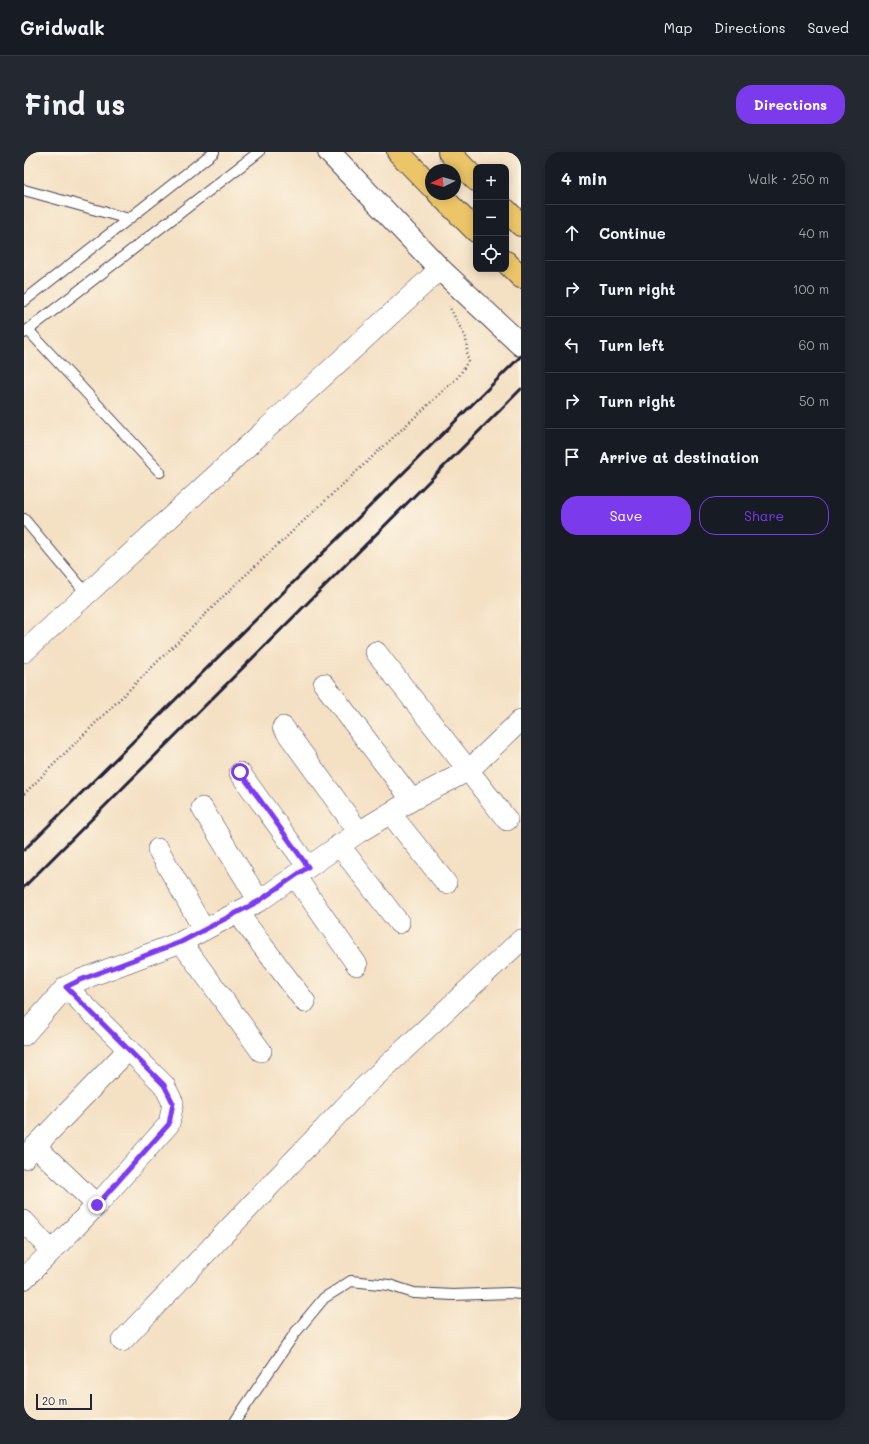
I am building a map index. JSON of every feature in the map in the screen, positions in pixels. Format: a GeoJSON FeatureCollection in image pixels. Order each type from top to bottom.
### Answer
{"type":"FeatureCollection","features":[{"type":"Feature","properties":{"kind":"highway"},"geometry":{"type":"LineString","coordinates":[[398,152],[425,180]]}},
{"type":"Feature","properties":{"kind":"highway"},"geometry":{"type":"LineString","coordinates":[[448,152],[473,177]]}},
{"type":"Feature","properties":{"kind":"highway"},"geometry":{"type":"LineString","coordinates":[[445,200],[473,228]]}},
{"type":"Feature","properties":{"kind":"highway"},"geometry":{"type":"LineString","coordinates":[[509,213],[521,225]]}},
{"type":"Feature","properties":{"kind":"highway"},"geometry":{"type":"LineString","coordinates":[[509,265],[521,277]]}},
{"type":"Feature","properties":{"kind":"street"},"geometry":{"type":"LineString","coordinates":[[329,152],[440,269],[521,345]]}},
{"type":"Feature","properties":{"kind":"street"},"geometry":{"type":"LineString","coordinates":[[24,652],[440,269]]}},
{"type":"Feature","properties":{"kind":"street"},"geometry":{"type":"LineString","coordinates":[[376,652],[507,820]]}},
{"type":"Feature","properties":{"kind":"street"},"geometry":{"type":"LineString","coordinates":[[324,684],[412,800]]}},
{"type":"Feature","properties":{"kind":"street"},"geometry":{"type":"LineString","coordinates":[[24,1035],[66,987],[80,980],[181,942],[259,901],[358,832],[412,800],[469,770],[521,720]]}},
{"type":"Feature","properties":{"kind":"street"},"geometry":{"type":"LineString","coordinates":[[283,727],[358,832]]}},
{"type":"Feature","properties":{"kind":"street"},"geometry":{"type":"LineString","coordinates":[[240,772],[302,871],[357,965]]}},
{"type":"Feature","properties":{"kind":"street"},"geometry":{"type":"LineString","coordinates":[[202,808],[259,901]]}},
{"type":"Feature","properties":{"kind":"street"},"geometry":{"type":"LineString","coordinates":[[390,813],[446,883]]}},
{"type":"Feature","properties":{"kind":"street"},"geometry":{"type":"LineString","coordinates":[[339,845],[399,923]]}},
{"type":"Feature","properties":{"kind":"street"},"geometry":{"type":"LineString","coordinates":[[158,849],[204,930]]}},
{"type":"Feature","properties":{"kind":"street"},"geometry":{"type":"LineString","coordinates":[[237,912],[305,1002]]}},
{"type":"Feature","properties":{"kind":"street"},"geometry":{"type":"LineString","coordinates":[[122,1341],[361,1090],[521,940]]}},
{"type":"Feature","properties":{"kind":"street"},"geometry":{"type":"LineString","coordinates":[[181,942],[261,1050]]}},
{"type":"Feature","properties":{"kind":"street"},"geometry":{"type":"LineString","coordinates":[[24,1278],[97,1205],[169,1124],[171,1117],[173,1103],[164,1085],[66,987]]}},
{"type":"Feature","properties":{"kind":"street"},"geometry":{"type":"LineString","coordinates":[[97,1205],[30,1152],[128,1050]]}},
{"type":"Feature","properties":{"kind":"street"},"geometry":{"type":"LineString","coordinates":[[24,1220],[51,1251]]}},
{"type":"Feature","properties":{"kind":"lane"},"geometry":{"type":"LineString","coordinates":[[24,301],[214,152]]}},
{"type":"Feature","properties":{"kind":"lane"},"geometry":{"type":"LineString","coordinates":[[160,472],[26,332],[258,152]]}},
{"type":"Feature","properties":{"kind":"lane"},"geometry":{"type":"LineString","coordinates":[[24,190],[129,219]]}},
{"type":"Feature","properties":{"kind":"lane"},"geometry":{"type":"LineString","coordinates":[[24,519],[87,594]]}},
{"type":"Feature","properties":{"kind":"lane"},"geometry":{"type":"LineString","coordinates":[[236,1420],[295,1333],[324,1298],[351,1282],[389,1285],[414,1293],[453,1295],[521,1294]]}},
{"type":"Feature","properties":{"kind":"path"},"geometry":{"type":"LineString","coordinates":[[24,794],[236,584],[459,376],[468,360],[466,338],[447,304]]}},
{"type":"Feature","properties":{"kind":"railway"},"geometry":{"type":"LineString","coordinates":[[24,850],[521,356]]}},
{"type":"Feature","properties":{"kind":"railway"},"geometry":{"type":"LineString","coordinates":[[24,887],[521,389]]}},
{"type":"Feature","properties":{"kind":"route"},"geometry":{"type":"LineString","coordinates":[[97,1205],[169,1124],[173,1103],[164,1085],[66,987],[80,980],[181,942],[259,901],[308,867],[240,772]]}}]}
